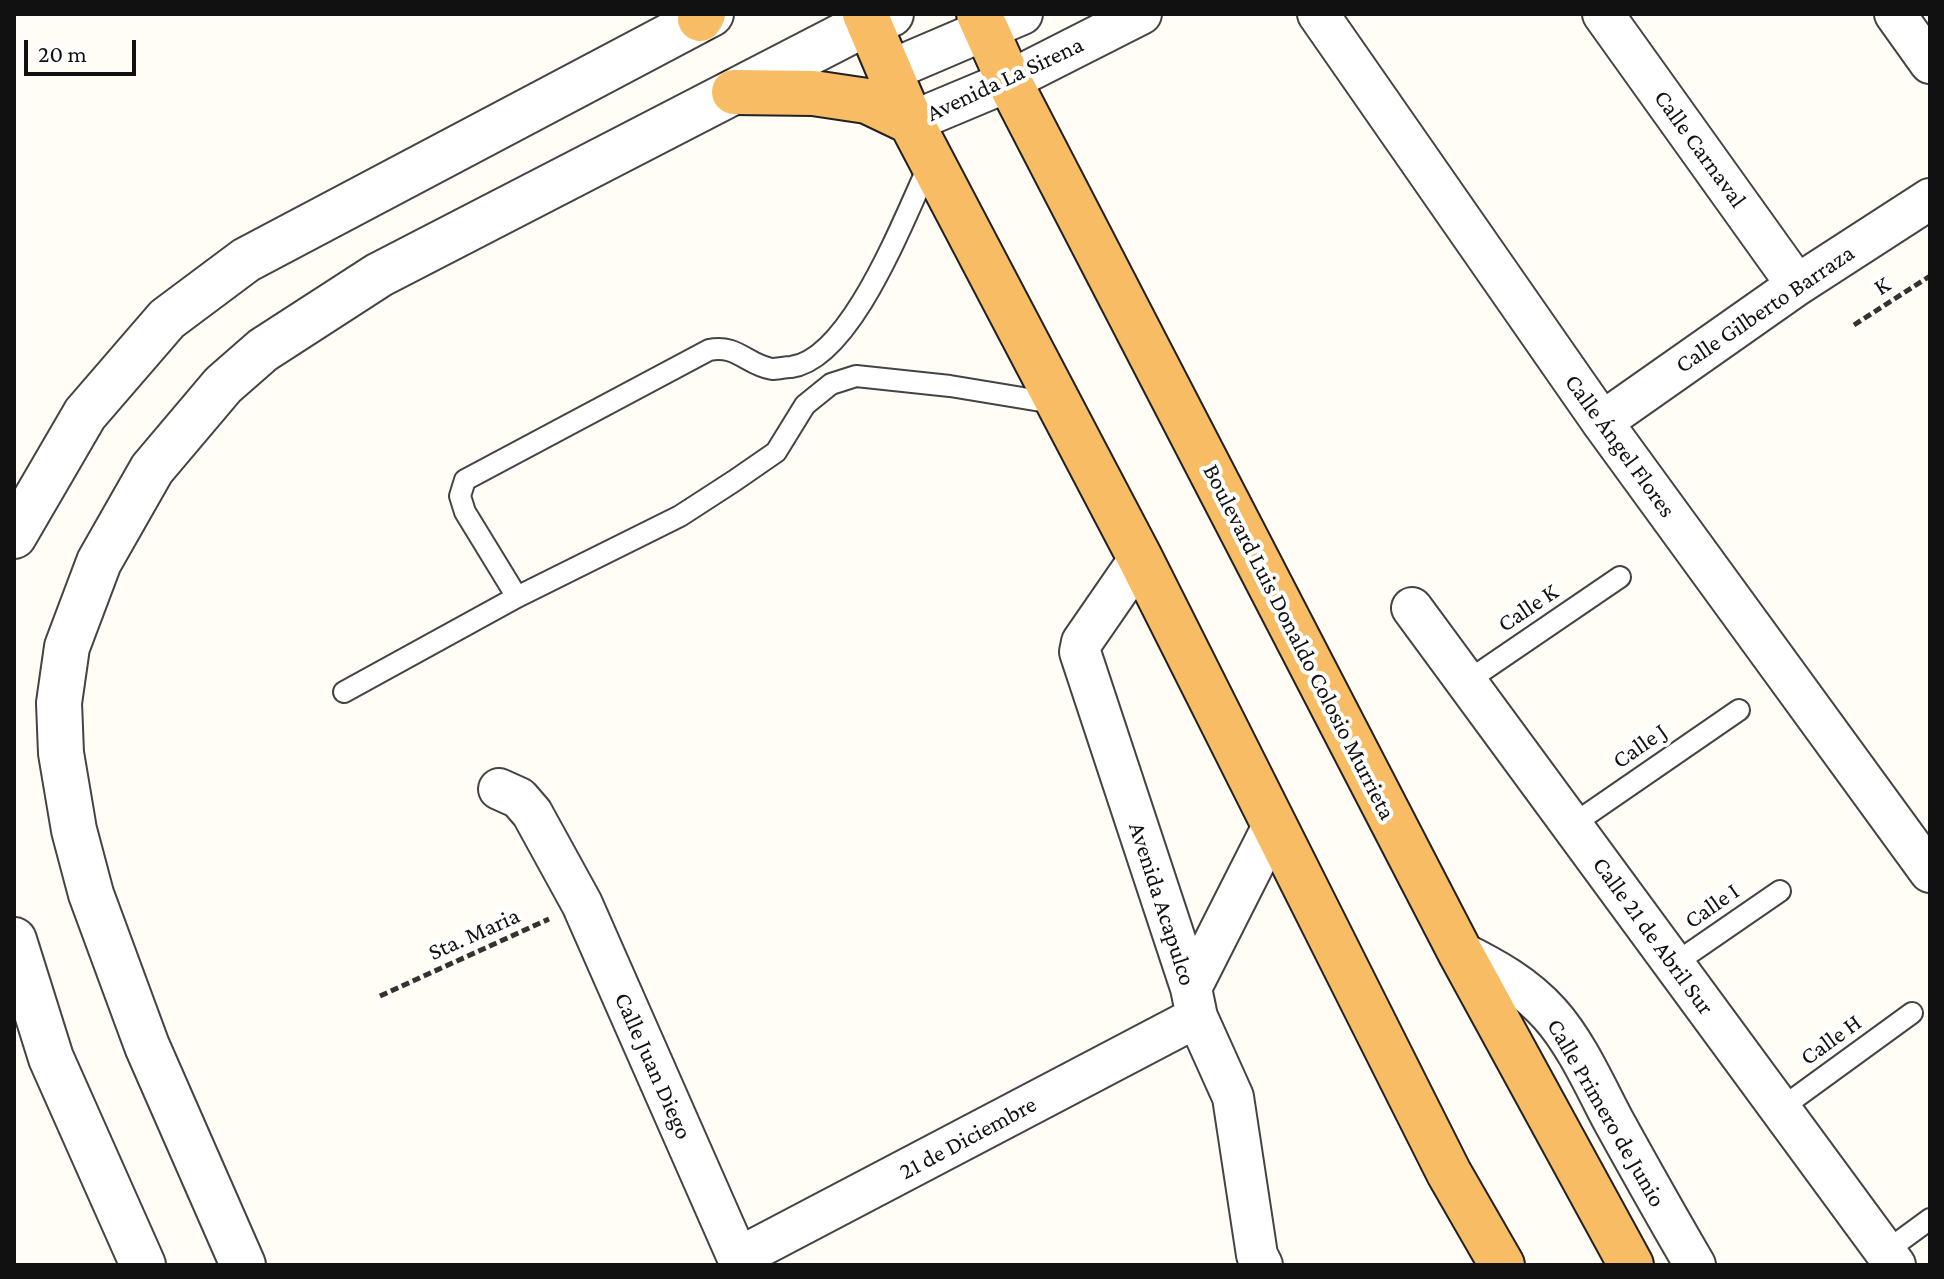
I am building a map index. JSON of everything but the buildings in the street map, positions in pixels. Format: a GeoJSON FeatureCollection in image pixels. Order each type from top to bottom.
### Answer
{"type":"FeatureCollection","features":[{"type":"Feature","properties":{"kind":"highway"},"geometry":{"type":"LineString","coordinates":[[875,17],[911,122],[1140,558],[1449,1173],[1502,1265]]}},
{"type":"Feature","properties":{"kind":"highway","name":"Boulevard Luis Donaldo Colosio Murrieta"},"geometry":{"type":"LineString","coordinates":[[996,20],[1009,81],[1460,952],[1631,1265]]}},
{"type":"Feature","properties":{"kind":"highway"},"geometry":{"type":"LineString","coordinates":[[734,92],[813,93],[867,101],[911,122]]}},
{"type":"Feature","properties":{"kind":"street","name":"Avenida La Sirena"},"geometry":{"type":"LineString","coordinates":[[911,122],[1009,81],[1141,14]]}},
{"type":"Feature","properties":{"kind":"street","name":"Calle Ángel Flores"},"geometry":{"type":"LineString","coordinates":[[1318,14],[1602,422],[1930,872]]}},
{"type":"Feature","properties":{"kind":"street","name":"Calle Carnaval"},"geometry":{"type":"LineString","coordinates":[[1603,14],[1797,285]]}},
{"type":"Feature","properties":{"kind":"street"},"geometry":{"type":"LineString","coordinates":[[1895,14],[1930,63]]}},
{"type":"Feature","properties":{"kind":"street"},"geometry":{"type":"LineString","coordinates":[[14,536],[85,414],[167,319],[246,260],[705,16]]}},
{"type":"Feature","properties":{"kind":"street"},"geometry":{"type":"LineString","coordinates":[[243,1265],[147,1046],[91,894],[74,830],[61,753],[59,703],[67,647],[99,562],[152,469],[223,385],[263,350],[379,275],[875,17]]}},
{"type":"Feature","properties":{"kind":"street"},"geometry":{"type":"LineString","coordinates":[[891,70],[996,20]]}},
{"type":"Feature","properties":{"kind":"street","name":"Calle Gilberto Barraza"},"geometry":{"type":"LineString","coordinates":[[1602,422],[1797,285],[1930,199]]}},
{"type":"Feature","properties":{"kind":"street","name":"Avenida Acapulco"},"geometry":{"type":"LineString","coordinates":[[1140,558],[1082,642],[1080,652],[1194,1002],[1233,1097],[1257,1255],[1262,1265]]}},
{"type":"Feature","properties":{"kind":"street","name":"Calle 21 de Abril Sur"},"geometry":{"type":"LineString","coordinates":[[1412,608],[1890,1258]]}},
{"type":"Feature","properties":{"kind":"street","name":"Calle Juan Diego"},"geometry":{"type":"LineString","coordinates":[[499,789],[519,798],[532,813],[582,904],[740,1262]]}},
{"type":"Feature","properties":{"kind":"street"},"geometry":{"type":"LineString","coordinates":[[1194,1002],[1274,824]]}},
{"type":"Feature","properties":{"kind":"street"},"geometry":{"type":"LineString","coordinates":[[14,940],[51,1058],[143,1265]]}},
{"type":"Feature","properties":{"kind":"street","name":"Calle Primero de Junio"},"geometry":{"type":"LineString","coordinates":[[1460,952],[1499,971],[1552,1016],[1588,1072],[1654,1196],[1695,1265]]}},
{"type":"Feature","properties":{"kind":"street","name":"21 de Diciembre"},"geometry":{"type":"LineString","coordinates":[[740,1262],[1194,1002]]}},
{"type":"Feature","properties":{"kind":"lane"},"geometry":{"type":"LineString","coordinates":[[517,597],[465,512],[460,496],[465,480],[709,350],[724,347],[772,369],[796,366],[827,349],[860,308],[931,161]]}},
{"type":"Feature","properties":{"kind":"lane"},"geometry":{"type":"LineString","coordinates":[[344,692],[517,597],[680,516],[776,452],[805,405],[831,384],[856,376],[950,386],[1059,404]]}},
{"type":"Feature","properties":{"kind":"lane","name":"Calle K"},"geometry":{"type":"LineString","coordinates":[[1466,682],[1620,577]]}},
{"type":"Feature","properties":{"kind":"lane","name":"Calle J"},"geometry":{"type":"LineString","coordinates":[[1572,825],[1739,710]]}},
{"type":"Feature","properties":{"kind":"lane","name":"Calle I"},"geometry":{"type":"LineString","coordinates":[[1674,964],[1780,891]]}},
{"type":"Feature","properties":{"kind":"lane","name":"Calle H"},"geometry":{"type":"LineString","coordinates":[[1780,1109],[1912,1013]]}},
{"type":"Feature","properties":{"kind":"lane"},"geometry":{"type":"LineString","coordinates":[[1890,1258],[1930,1219]]}},
{"type":"Feature","properties":{"kind":"path","name":"K"},"geometry":{"type":"LineString","coordinates":[[1854,325],[1930,276]]}},
{"type":"Feature","properties":{"kind":"path","name":"Sta. Maria"},"geometry":{"type":"LineString","coordinates":[[380,996],[582,904]]}}]}
